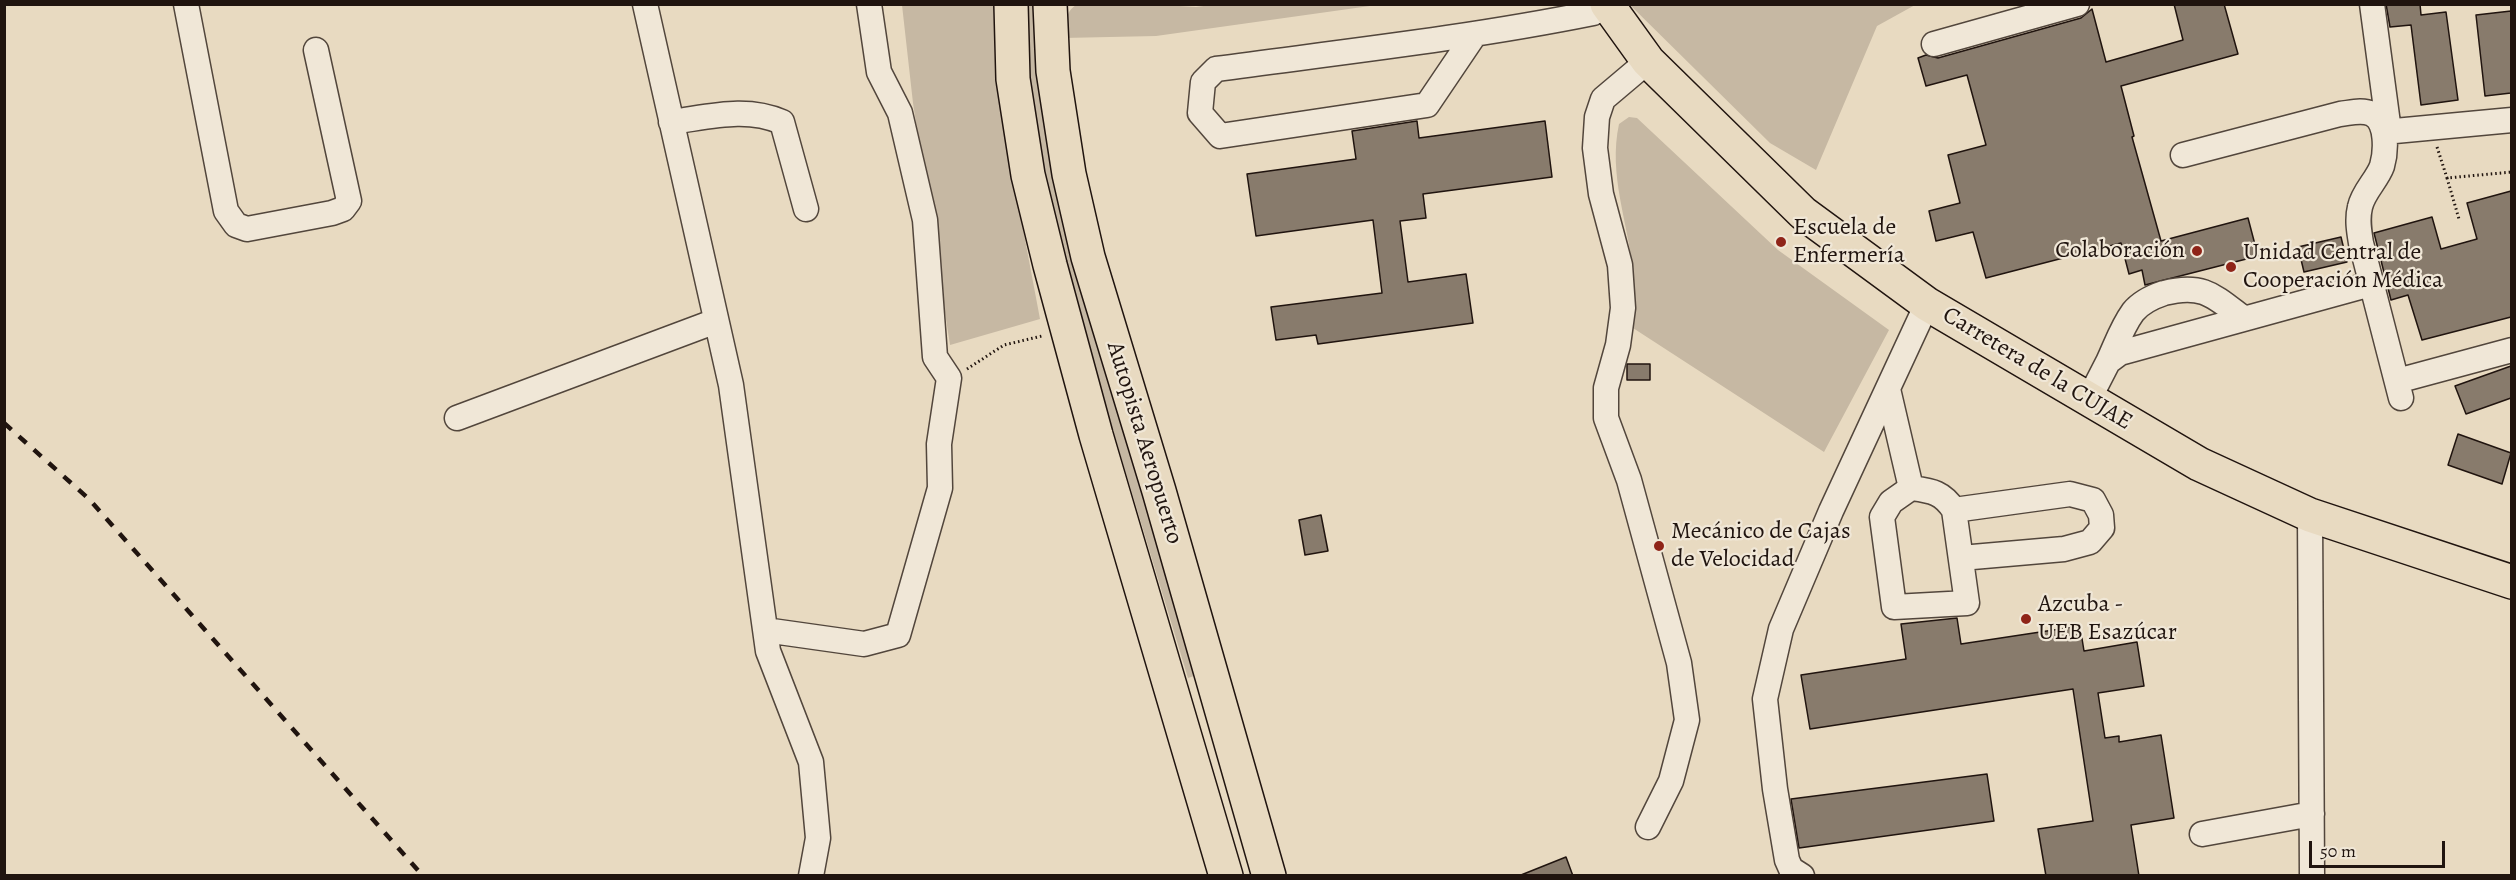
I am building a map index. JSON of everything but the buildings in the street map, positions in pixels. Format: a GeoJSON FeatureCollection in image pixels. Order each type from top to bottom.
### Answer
{"type":"FeatureCollection","features":[{"type":"Feature","properties":{"kind":"highway","name":"Autopista Aeropuerto"},"geometry":{"type":"LineString","coordinates":[[1011,4],[1013,80],[1028,175],[1096,435],[1226,876]]}},
{"type":"Feature","properties":{"kind":"highway","name":"Autopista Aeropuerto"},"geometry":{"type":"LineString","coordinates":[[1050,4],[1053,71],[1069,174],[1088,256],[1159,491],[1269,876]]}},
{"type":"Feature","properties":{"kind":"highway","name":"Carretera de la CUJAE"},"geometry":{"type":"LineString","coordinates":[[1594,7],[1803,213],[1927,304],[2199,464],[2310,515],[2511,582]]}},
{"type":"Feature","properties":{"kind":"street"},"geometry":{"type":"LineString","coordinates":[[186,4],[226,211],[236,225],[247,229],[332,213],[344,209],[349,201],[316,50]]}},
{"type":"Feature","properties":{"kind":"street"},"geometry":{"type":"LineString","coordinates":[[645,4],[731,386],[768,651],[811,762],[818,838],[811,876]]}},
{"type":"Feature","properties":{"kind":"street"},"geometry":{"type":"LineString","coordinates":[[765,630],[864,644],[898,635],[940,488],[939,444],[949,378],[935,357],[925,220],[900,113],[879,72],[869,4]]}},
{"type":"Feature","properties":{"kind":"street"},"geometry":{"type":"LineString","coordinates":[[1062,127],[1059,42],[1067,4]]}},
{"type":"Feature","properties":{"kind":"street"},"geometry":{"type":"LineString","coordinates":[[1934,44],[2077,4]]}},
{"type":"Feature","properties":{"kind":"street"},"geometry":{"type":"LineString","coordinates":[[2372,4],[2386,132],[2382,166],[2360,204],[2358,219],[2371,284],[2399,389],[2511,350]]}},
{"type":"Feature","properties":{"kind":"street"},"geometry":{"type":"LineString","coordinates":[[1475,34],[1427,105],[1220,136],[1200,113],[1203,82],[1216,69],[1475,34],[1538,15],[1594,7]]}},
{"type":"Feature","properties":{"kind":"street"},"geometry":{"type":"LineString","coordinates":[[1640,52],[1603,99],[1598,117],[1595,148],[1601,194],[1620,265],[1623,308],[1618,345],[1606,388],[1606,418],[1629,480],[1679,663],[1687,720],[1671,781],[1648,827]]}},
{"type":"Feature","properties":{"kind":"street"},"geometry":{"type":"LineString","coordinates":[[2183,156],[2340,114],[2359,111],[2372,114],[2386,132]]}},
{"type":"Feature","properties":{"kind":"street"},"geometry":{"type":"LineString","coordinates":[[671,122],[744,112],[769,116],[782,122],[806,209]]}},
{"type":"Feature","properties":{"kind":"street"},"geometry":{"type":"LineString","coordinates":[[2386,132],[2511,120]]}},
{"type":"Feature","properties":{"kind":"street"},"geometry":{"type":"LineString","coordinates":[[2108,362],[2120,353],[2371,284]]}},
{"type":"Feature","properties":{"kind":"street"},"geometry":{"type":"LineString","coordinates":[[2089,399],[2133,312],[2144,302],[2158,295],[2191,288],[2204,292],[2243,318]]}},
{"type":"Feature","properties":{"kind":"street"},"geometry":{"type":"LineString","coordinates":[[1802,876],[1791,869],[1787,860],[1775,789],[1765,699],[1781,629],[1831,511],[1927,304]]}},
{"type":"Feature","properties":{"kind":"street"},"geometry":{"type":"LineString","coordinates":[[457,418],[716,321]]}},
{"type":"Feature","properties":{"kind":"street"},"geometry":{"type":"LineString","coordinates":[[1888,389],[1911,488]]}},
{"type":"Feature","properties":{"kind":"street"},"geometry":{"type":"LineString","coordinates":[[1911,488],[1932,491],[1946,498],[1954,510],[1967,603],[1894,607],[1882,517],[1891,502],[1911,488]]}},
{"type":"Feature","properties":{"kind":"street"},"geometry":{"type":"LineString","coordinates":[[1954,510],[2070,494],[2093,500],[2101,515],[2102,528],[2090,542],[2064,549],[1961,558]]}},
{"type":"Feature","properties":{"kind":"street"},"geometry":{"type":"LineString","coordinates":[[2310,515],[2312,876]]}},
{"type":"Feature","properties":{"kind":"street"},"geometry":{"type":"LineString","coordinates":[[2202,834],[2312,814]]}},
{"type":"Feature","properties":{"kind":"path"},"geometry":{"type":"LineString","coordinates":[[2431,127],[2459,219]]}},
{"type":"Feature","properties":{"kind":"path"},"geometry":{"type":"LineString","coordinates":[[2447,178],[2511,172]]}},
{"type":"Feature","properties":{"kind":"path"},"geometry":{"type":"LineString","coordinates":[[949,378],[963,372],[1004,345],[1067,329]]}},
{"type":"Feature","properties":{"kind":"shaded area"},"geometry":{"type":"Polygon","coordinates":[[[1146,4],[1196,7],[1219,4],[1377,5],[1156,36],[1063,38],[1068,15],[1076,5],[1146,4]]]}},
{"type":"Feature","properties":{"kind":"shaded area"},"geometry":{"type":"Polygon","coordinates":[[[902,5],[994,5],[995,80],[1040,319],[950,345],[913,103],[902,5]]]}},
{"type":"Feature","properties":{"kind":"shaded area"},"geometry":{"type":"Polygon","coordinates":[[[1020,5],[1040,5],[1197,675],[1188,678],[1060,255],[1041,175],[1020,5]]]}},
{"type":"Feature","properties":{"kind":"shaded area"},"geometry":{"type":"Polygon","coordinates":[[[1630,5],[1915,5],[1877,26],[1816,170],[1770,143],[1630,5]]]}},
{"type":"Feature","properties":{"kind":"shaded area"},"geometry":{"type":"Polygon","coordinates":[[[1629,117],[1637,118],[1778,250],[1889,330],[1824,452],[1633,328],[1633,272],[1617,180],[1616,161],[1619,124],[1629,117]]]}},
{"type":"Feature","properties":{"kind":"railway"},"geometry":{"type":"LineString","coordinates":[[4,423],[89,499],[423,876]]}},
{"type":"Feature","properties":{"kind":"place","name":"Escuela de Enfermería"},"geometry":{"type":"Point","coordinates":[1781,242]}},
{"type":"Feature","properties":{"kind":"place","name":"Colaboración"},"geometry":{"type":"Point","coordinates":[2197,251]}},
{"type":"Feature","properties":{"kind":"place","name":"Unidad Central de Cooperación Médica"},"geometry":{"type":"Point","coordinates":[2231,267]}},
{"type":"Feature","properties":{"kind":"place","name":"Mecánico de Cajas de Velocidad"},"geometry":{"type":"Point","coordinates":[1659,546]}},
{"type":"Feature","properties":{"kind":"place","name":"Azcuba - UEB Esazúcar"},"geometry":{"type":"Point","coordinates":[2026,619]}}]}
